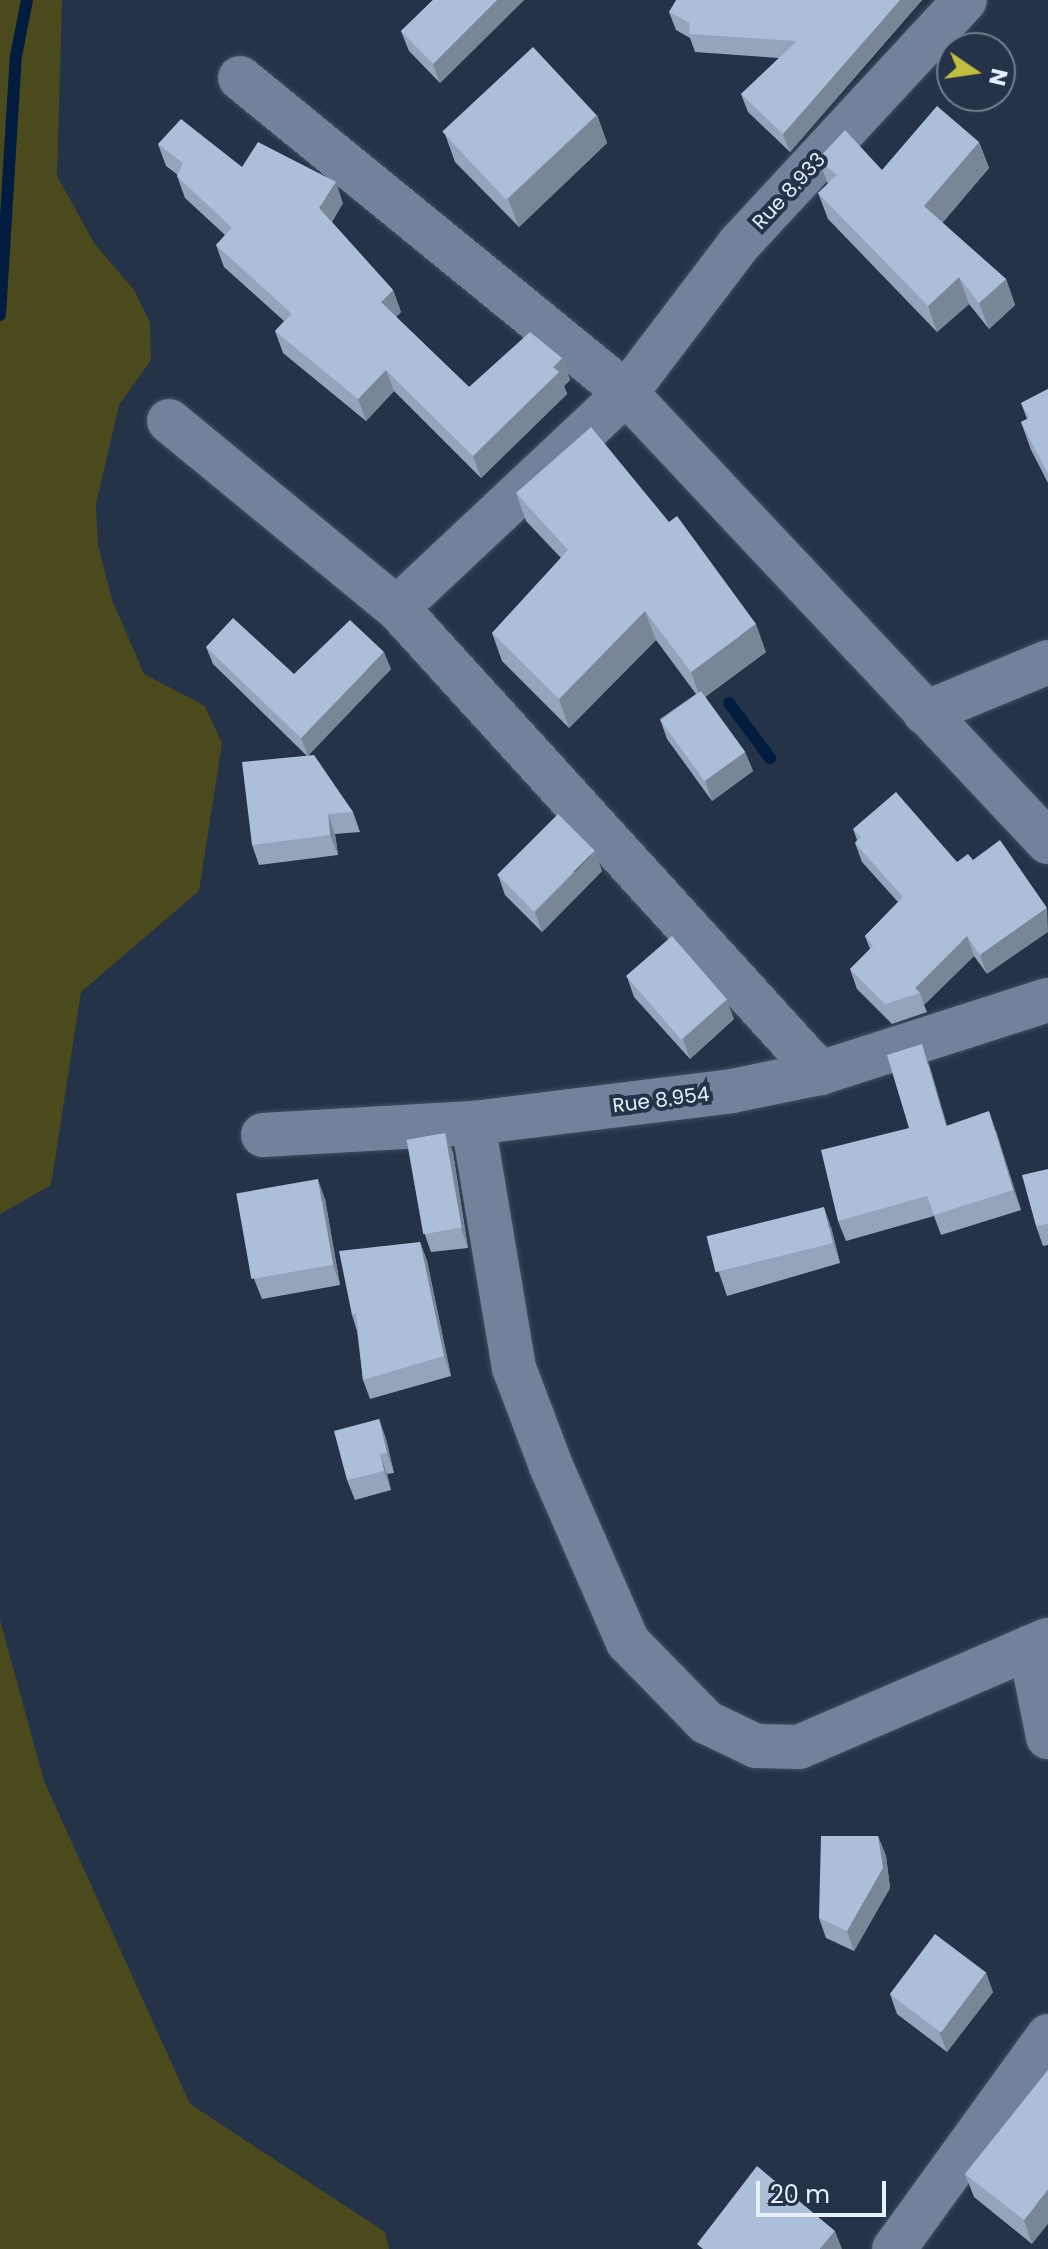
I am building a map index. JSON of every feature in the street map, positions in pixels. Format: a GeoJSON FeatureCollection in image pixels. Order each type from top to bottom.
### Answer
{"type":"FeatureCollection","features":[{"type":"Feature","properties":{"kind":"street","name":"Rue 8.933"},"geometry":{"type":"LineString","coordinates":[[397,608],[626,393],[740,243],[965,0]]}},
{"type":"Feature","properties":{"kind":"street"},"geometry":{"type":"LineString","coordinates":[[240,78],[626,393],[1048,842]]}},
{"type":"Feature","properties":{"kind":"street"},"geometry":{"type":"LineString","coordinates":[[169,421],[397,608],[820,1073]]}},
{"type":"Feature","properties":{"kind":"street"},"geometry":{"type":"LineString","coordinates":[[925,713],[1048,662]]}},
{"type":"Feature","properties":{"kind":"street","name":"Rue 8.954"},"geometry":{"type":"LineString","coordinates":[[263,1135],[473,1123],[732,1091],[820,1073],[1048,1000]]}},
{"type":"Feature","properties":{"kind":"street"},"geometry":{"type":"LineString","coordinates":[[473,1123],[514,1368],[551,1466],[628,1642],[706,1722],[756,1746],[799,1747],[1039,1644],[1048,1737]]}},
{"type":"Feature","properties":{"kind":"street"},"geometry":{"type":"LineString","coordinates":[[894,2249],[1048,2036]]}},
{"type":"Feature","properties":{"kind":"shaded area"},"geometry":{"type":"Polygon","coordinates":[[[0,0],[62,0],[57,176],[94,243],[134,290],[150,323],[151,360],[119,405],[96,504],[98,545],[112,600],[144,674],[205,706],[222,743],[199,891],[81,992],[51,1185],[0,1214],[0,0]]]}},
{"type":"Feature","properties":{"kind":"shaded area"},"geometry":{"type":"Polygon","coordinates":[[[0,1620],[44,1781],[190,2104],[385,2232],[389,2249],[0,2249],[0,1620]]]}},
{"type":"Feature","properties":{"kind":"building"},"geometry":{"type":"Polygon","coordinates":[[[433,0],[497,0],[433,64],[401,31],[433,0]]]}},
{"type":"Feature","properties":{"kind":"building"},"geometry":{"type":"Polygon","coordinates":[[[676,0],[900,0],[783,134],[741,94],[797,41],[689,34],[690,23],[669,12],[676,0]]]}},
{"type":"Feature","properties":{"kind":"building"},"geometry":{"type":"Polygon","coordinates":[[[533,47],[596,115],[506,200],[442,132],[533,47]]]}},
{"type":"Feature","properties":{"kind":"building"},"geometry":{"type":"Polygon","coordinates":[[[936,107],[936,112],[944,112],[979,142],[924,206],[1006,279],[979,303],[959,277],[928,306],[818,193],[837,175],[818,159],[845,130],[882,170],[936,107]]]}},
{"type":"Feature","properties":{"kind":"building"},"geometry":{"type":"Polygon","coordinates":[[[181,119],[242,167],[258,142],[336,182],[319,208],[393,290],[381,302],[469,387],[530,332],[562,358],[553,367],[559,372],[473,456],[386,370],[358,399],[275,331],[292,314],[216,245],[232,228],[177,176],[183,163],[158,144],[181,119]]]}},
{"type":"Feature","properties":{"kind":"building"},"geometry":{"type":"Polygon","coordinates":[[[1048,389],[1048,474],[1021,422],[1029,418],[1021,403],[1048,389]]]}},
{"type":"Feature","properties":{"kind":"building"},"geometry":{"type":"Polygon","coordinates":[[[591,427],[669,522],[677,516],[756,624],[691,672],[645,611],[559,699],[492,633],[568,550],[516,493],[591,427]]]}},
{"type":"Feature","properties":{"kind":"building"},"geometry":{"type":"Polygon","coordinates":[[[233,618],[294,674],[350,620],[384,652],[301,738],[206,647],[233,618]]]}},
{"type":"Feature","properties":{"kind":"building"},"geometry":{"type":"Polygon","coordinates":[[[701,691],[745,752],[705,781],[661,720],[701,691]]]}},
{"type":"Feature","properties":{"kind":"building"},"geometry":{"type":"Polygon","coordinates":[[[314,755],[353,812],[328,814],[330,835],[252,845],[242,762],[314,755]]]}},
{"type":"Feature","properties":{"kind":"building"},"geometry":{"type":"Polygon","coordinates":[[[896,792],[957,862],[968,854],[973,860],[1000,840],[1047,908],[980,955],[967,936],[915,988],[920,993],[885,1004],[850,969],[873,946],[865,936],[903,897],[855,843],[861,837],[853,829],[896,792]]]}},
{"type":"Feature","properties":{"kind":"building"},"geometry":{"type":"Polygon","coordinates":[[[558,814],[595,851],[534,912],[497,875],[558,814]]]}},
{"type":"Feature","properties":{"kind":"building"},"geometry":{"type":"Polygon","coordinates":[[[672,936],[727,999],[681,1039],[626,976],[672,936]]]}},
{"type":"Feature","properties":{"kind":"building"},"geometry":{"type":"Polygon","coordinates":[[[922,1044],[946,1126],[989,1111],[1013,1190],[934,1215],[927,1196],[838,1221],[821,1150],[909,1128],[887,1055],[922,1044]]]}},
{"type":"Feature","properties":{"kind":"building"},"geometry":{"type":"Polygon","coordinates":[[[445,1133],[462,1228],[423,1234],[407,1140],[445,1133]]]}},
{"type":"Feature","properties":{"kind":"building"},"geometry":{"type":"Polygon","coordinates":[[[1048,1169],[1048,1224],[1036,1226],[1022,1175],[1048,1169]]]}},
{"type":"Feature","properties":{"kind":"building"},"geometry":{"type":"Polygon","coordinates":[[[318,1179],[333,1265],[251,1279],[236,1193],[318,1179]]]}},
{"type":"Feature","properties":{"kind":"building"},"geometry":{"type":"Polygon","coordinates":[[[824,1207],[833,1243],[716,1272],[707,1236],[824,1207]]]}},
{"type":"Feature","properties":{"kind":"building"},"geometry":{"type":"Polygon","coordinates":[[[420,1242],[444,1356],[363,1380],[356,1313],[352,1315],[339,1251],[420,1242]]]}},
{"type":"Feature","properties":{"kind":"building"},"geometry":{"type":"Polygon","coordinates":[[[379,1419],[387,1453],[380,1454],[384,1471],[347,1480],[334,1431],[379,1419]]]}},
{"type":"Feature","properties":{"kind":"building"},"geometry":{"type":"Polygon","coordinates":[[[821,1836],[878,1836],[883,1868],[847,1931],[819,1918],[821,1836]]]}},
{"type":"Feature","properties":{"kind":"building"},"geometry":{"type":"Polygon","coordinates":[[[935,1934],[986,1973],[941,2032],[890,1994],[935,1934]]]}},
{"type":"Feature","properties":{"kind":"building"},"geometry":{"type":"Polygon","coordinates":[[[1048,2070],[1048,2190],[1024,2220],[965,2174],[1048,2070]]]}},
{"type":"Feature","properties":{"kind":"building"},"geometry":{"type":"Polygon","coordinates":[[[757,2166],[835,2231],[820,2249],[703,2249],[697,2244],[757,2166]]]}},
{"type":"Feature","properties":{"kind":"waterway"},"geometry":{"type":"LineString","coordinates":[[0,315],[16,56],[27,0]]}},
{"type":"Feature","properties":{"kind":"waterway"},"geometry":{"type":"LineString","coordinates":[[729,703],[770,758]]}}]}
